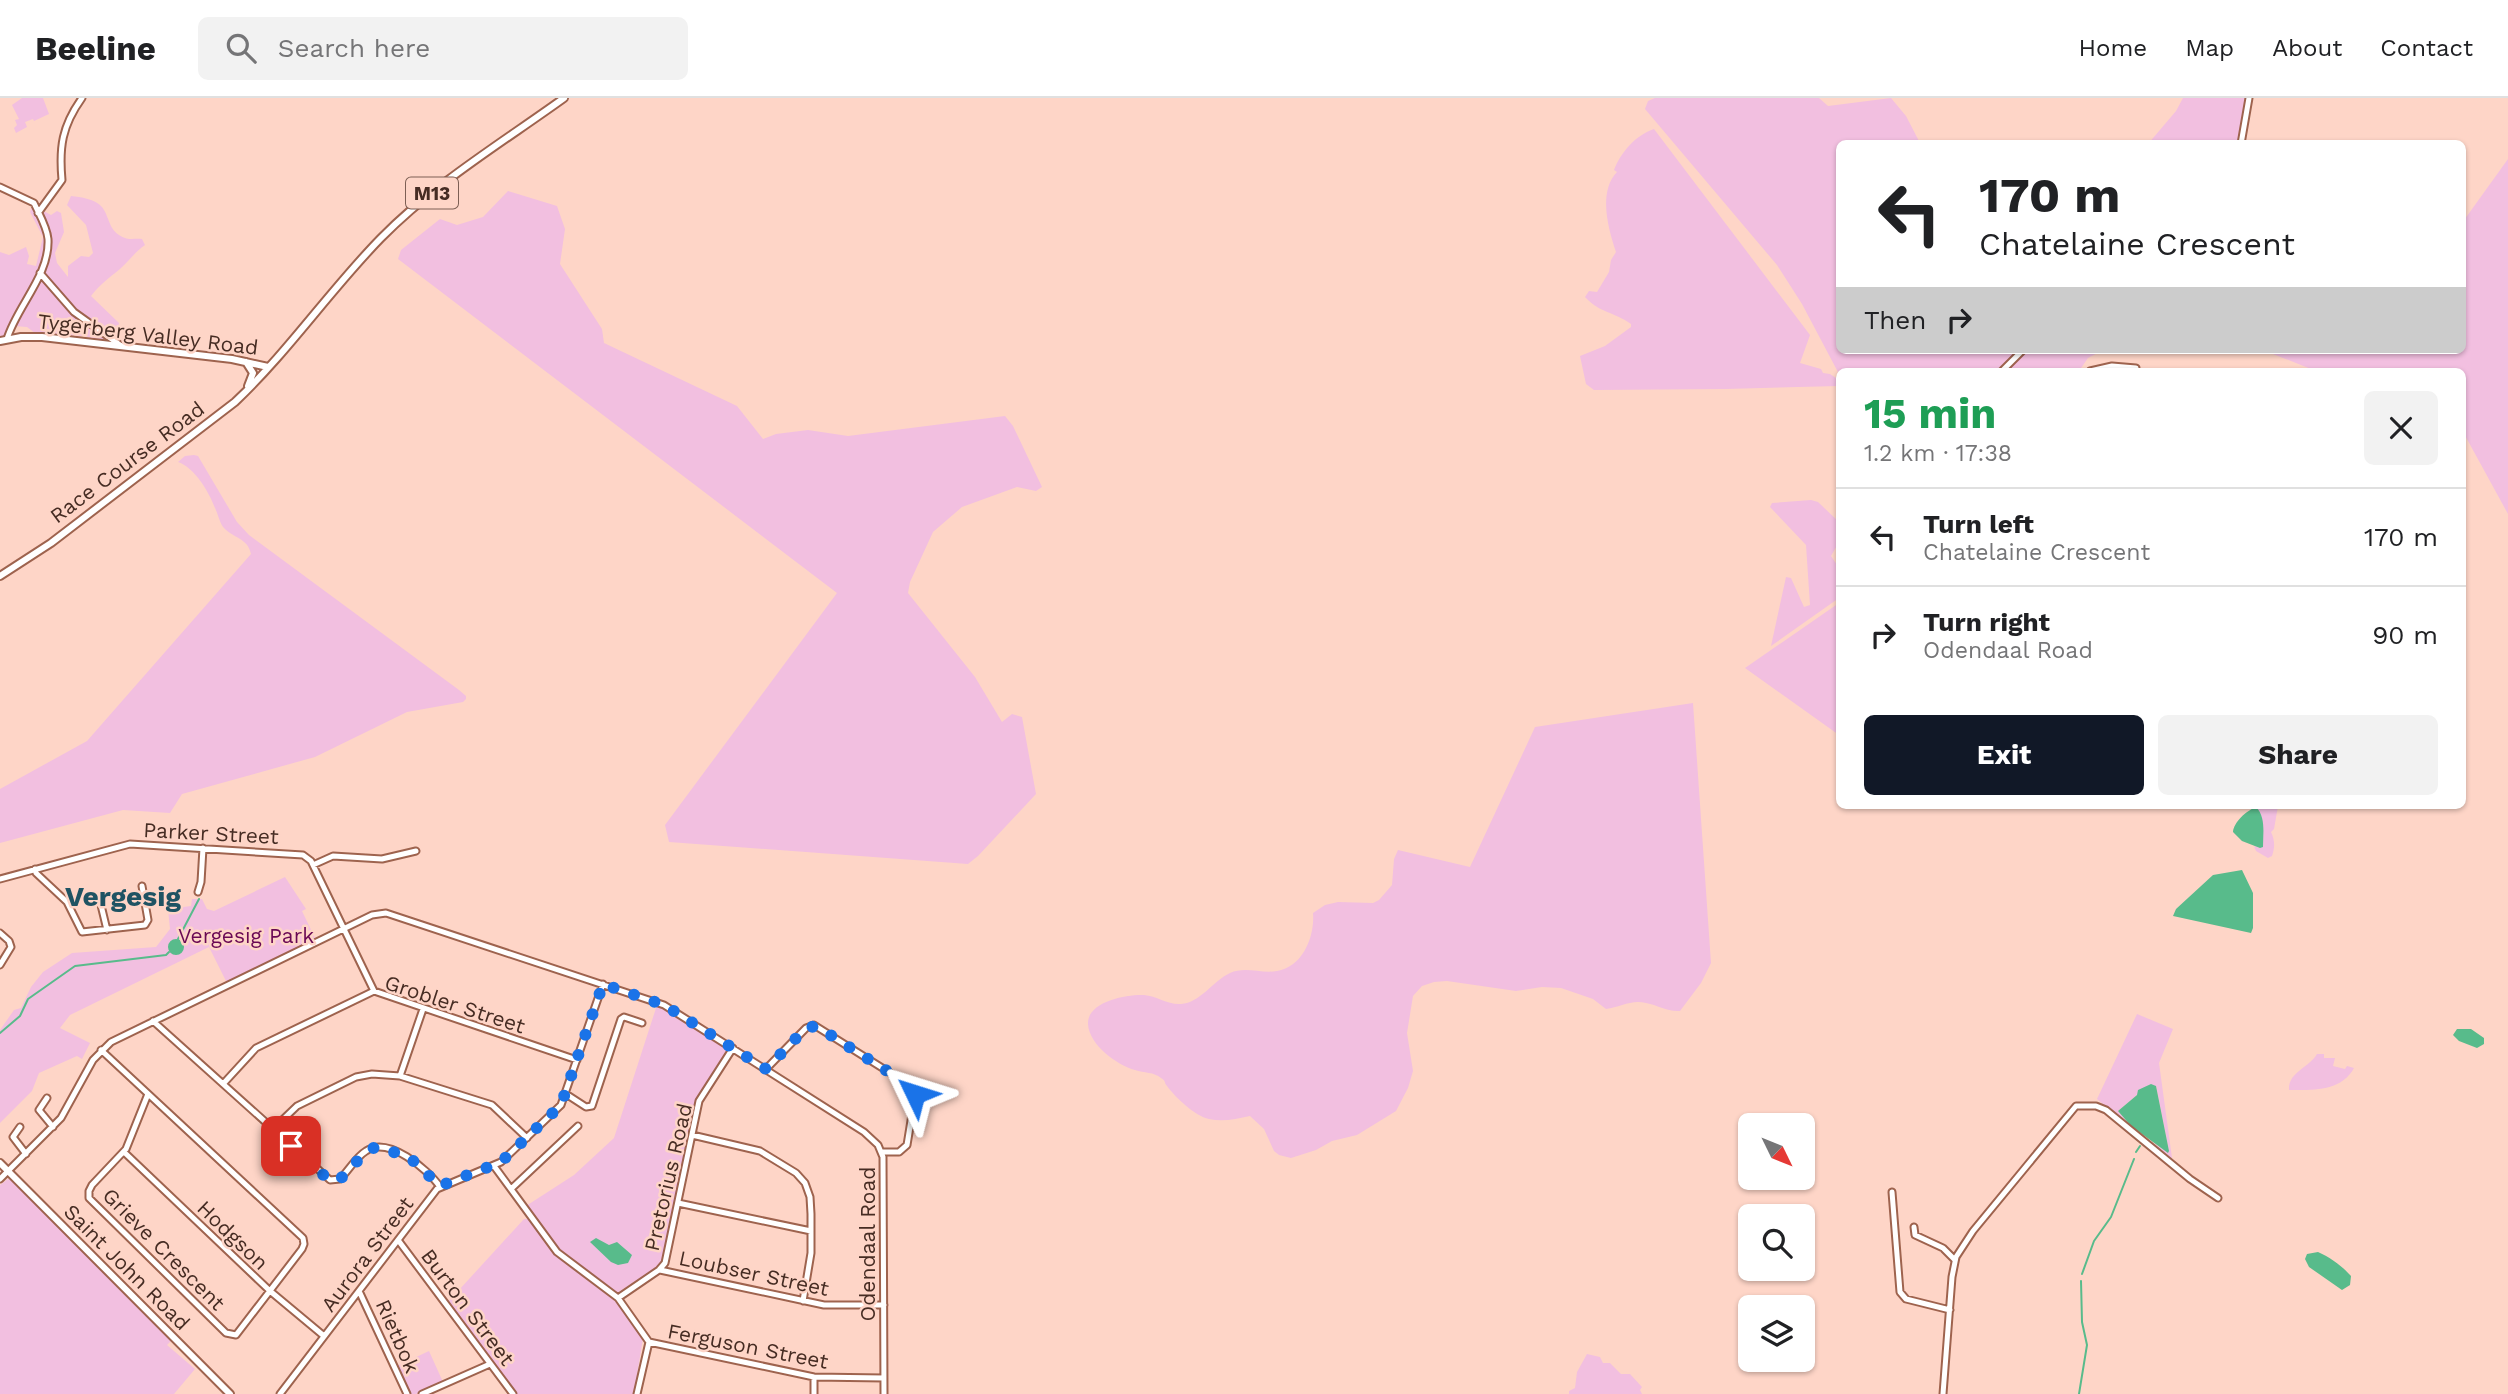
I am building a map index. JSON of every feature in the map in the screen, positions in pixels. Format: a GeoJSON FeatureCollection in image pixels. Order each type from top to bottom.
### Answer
{"type":"FeatureCollection","features":[{"type":"Feature","properties":{"kind":"main road","name":"Tygerberg Valley Road"},"geometry":{"type":"LineString","coordinates":[[3,340],[42,337],[268,367],[348,274],[399,221],[432,193],[564,98]]}},
{"type":"Feature","properties":{"kind":"main road"},"geometry":{"type":"LineString","coordinates":[[241,396],[253,376],[246,362]]}},
{"type":"Feature","properties":{"kind":"main road","name":"Race Course Road"},"geometry":{"type":"LineString","coordinates":[[0,576],[51,543],[241,396],[268,367]]}},
{"type":"Feature","properties":{"kind":"main road","name":"Saint John Road"},"geometry":{"type":"LineString","coordinates":[[0,1163],[230,1394]]}},
{"type":"Feature","properties":{"kind":"street"},"geometry":{"type":"LineString","coordinates":[[38,213],[62,180],[60,158],[65,129],[82,98]]}},
{"type":"Feature","properties":{"kind":"street"},"geometry":{"type":"LineString","coordinates":[[2242,140],[2249,98]]}},
{"type":"Feature","properties":{"kind":"street"},"geometry":{"type":"LineString","coordinates":[[0,187],[34,203],[48,240],[40,273],[3,340]]}},
{"type":"Feature","properties":{"kind":"street"},"geometry":{"type":"LineString","coordinates":[[40,273],[74,312],[121,346]]}},
{"type":"Feature","properties":{"kind":"street"},"geometry":{"type":"LineString","coordinates":[[2006,368],[2019,354]]}},
{"type":"Feature","properties":{"kind":"street"},"geometry":{"type":"LineString","coordinates":[[2103,368],[2136,368]]}},
{"type":"Feature","properties":{"kind":"street","name":"Parker Street"},"geometry":{"type":"LineString","coordinates":[[0,879],[130,844],[301,854],[308,857],[313,865]]}},
{"type":"Feature","properties":{"kind":"street"},"geometry":{"type":"LineString","coordinates":[[198,892],[203,848]]}},
{"type":"Feature","properties":{"kind":"street"},"geometry":{"type":"LineString","coordinates":[[374,991],[313,865],[333,856],[382,859],[416,851]]}},
{"type":"Feature","properties":{"kind":"street"},"geometry":{"type":"LineString","coordinates":[[35,869],[69,905],[81,931],[141,927],[146,924],[142,886]]}},
{"type":"Feature","properties":{"kind":"street"},"geometry":{"type":"LineString","coordinates":[[100,901],[107,930]]}},
{"type":"Feature","properties":{"kind":"street","name":"Odendaal Road"},"geometry":{"type":"LineString","coordinates":[[344,929],[380,912],[664,1005],[864,1132],[878,1145],[881,1152],[884,1394]]}},
{"type":"Feature","properties":{"kind":"street"},"geometry":{"type":"LineString","coordinates":[[0,1179],[66,1111],[101,1050],[153,1021],[344,929]]}},
{"type":"Feature","properties":{"kind":"street"},"geometry":{"type":"LineString","coordinates":[[0,933],[9,941],[11,947],[0,965]]}},
{"type":"Feature","properties":{"kind":"street","name":"Aurora Street"},"geometry":{"type":"LineString","coordinates":[[280,1394],[440,1186],[494,1166],[505,1159],[561,1105],[603,984]]}},
{"type":"Feature","properties":{"kind":"street","name":"Grobler Street"},"geometry":{"type":"LineString","coordinates":[[223,1084],[256,1048],[374,991],[577,1060]]}},
{"type":"Feature","properties":{"kind":"street"},"geometry":{"type":"LineString","coordinates":[[400,1076],[423,1009]]}},
{"type":"Feature","properties":{"kind":"street"},"geometry":{"type":"LineString","coordinates":[[566,1094],[586,1107],[592,1106],[620,1020],[624,1017],[642,1023]]}},
{"type":"Feature","properties":{"kind":"street"},"geometry":{"type":"LineString","coordinates":[[153,1021],[329,1180],[342,1178],[365,1151],[380,1147],[409,1157],[440,1186]]}},
{"type":"Feature","properties":{"kind":"street"},"geometry":{"type":"LineString","coordinates":[[766,1069],[806,1028],[814,1025],[911,1086],[915,1096],[907,1145],[899,1152],[881,1152]]}},
{"type":"Feature","properties":{"kind":"street","name":"Pretorius Road"},"geometry":{"type":"LineString","coordinates":[[618,1298],[659,1270],[666,1260],[699,1101],[733,1048]]}},
{"type":"Feature","properties":{"kind":"street"},"geometry":{"type":"LineString","coordinates":[[101,1050],[303,1238],[303,1248],[270,1292]]}},
{"type":"Feature","properties":{"kind":"street"},"geometry":{"type":"LineString","coordinates":[[272,1129],[297,1106],[356,1077],[372,1074],[400,1076],[495,1106],[527,1138]]}},
{"type":"Feature","properties":{"kind":"street","name":"Grieve Crescent"},"geometry":{"type":"LineString","coordinates":[[148,1094],[124,1152],[92,1185],[89,1198],[226,1333],[238,1334],[270,1292]]}},
{"type":"Feature","properties":{"kind":"street"},"geometry":{"type":"LineString","coordinates":[[47,1098],[39,1110],[53,1127]]}},
{"type":"Feature","properties":{"kind":"street"},"geometry":{"type":"LineString","coordinates":[[1943,1394],[1955,1260],[1973,1231],[2076,1106],[2096,1106],[2106,1110],[2190,1179],[2218,1198]]}},
{"type":"Feature","properties":{"kind":"street"},"geometry":{"type":"LineString","coordinates":[[511,1189],[578,1125]]}},
{"type":"Feature","properties":{"kind":"street"},"geometry":{"type":"LineString","coordinates":[[20,1127],[13,1137],[26,1154]]}},
{"type":"Feature","properties":{"kind":"street"},"geometry":{"type":"LineString","coordinates":[[692,1135],[754,1148],[796,1173],[805,1183],[810,1197],[811,1231],[809,1270],[803,1301]]}},
{"type":"Feature","properties":{"kind":"street","name":"Hodgson"},"geometry":{"type":"LineString","coordinates":[[124,1152],[270,1292],[324,1336]]}},
{"type":"Feature","properties":{"kind":"street"},"geometry":{"type":"LineString","coordinates":[[494,1166],[560,1256],[618,1298],[649,1342],[637,1394]]}},
{"type":"Feature","properties":{"kind":"street"},"geometry":{"type":"LineString","coordinates":[[1892,1192],[1900,1292],[1906,1298],[1950,1310]]}},
{"type":"Feature","properties":{"kind":"street"},"geometry":{"type":"LineString","coordinates":[[678,1203],[811,1231]]}},
{"type":"Feature","properties":{"kind":"street"},"geometry":{"type":"LineString","coordinates":[[1914,1227],[1914,1234],[1945,1249],[1955,1260]]}},
{"type":"Feature","properties":{"kind":"street","name":"Burton Street"},"geometry":{"type":"LineString","coordinates":[[398,1240],[513,1394]]}},
{"type":"Feature","properties":{"kind":"street","name":"Loubser Street"},"geometry":{"type":"LineString","coordinates":[[659,1270],[831,1306],[884,1305]]}},
{"type":"Feature","properties":{"kind":"street","name":"Rietbok"},"geometry":{"type":"LineString","coordinates":[[359,1291],[407,1394]]}},
{"type":"Feature","properties":{"kind":"street","name":"Ferguson Street"},"geometry":{"type":"LineString","coordinates":[[649,1342],[814,1377],[884,1378]]}},
{"type":"Feature","properties":{"kind":"street"},"geometry":{"type":"LineString","coordinates":[[422,1394],[490,1363]]}},
{"type":"Feature","properties":{"kind":"street"},"geometry":{"type":"LineString","coordinates":[[814,1377],[814,1394]]}},
{"type":"Feature","properties":{"kind":"green space"},"geometry":{"type":"Polygon","coordinates":[[[22,98],[43,98],[49,114],[25,122],[27,127],[16,133],[15,120],[19,119],[12,105],[22,98]]]}},
{"type":"Feature","properties":{"kind":"green space"},"geometry":{"type":"Polygon","coordinates":[[[1655,98],[1819,98],[1828,106],[1891,98],[1906,116],[1918,140],[1836,140],[1836,354],[2096,354],[2088,358],[2081,368],[1836,368],[1802,304],[1777,265],[1645,109],[1648,101],[1655,98]]]}},
{"type":"Feature","properties":{"kind":"green space"},"geometry":{"type":"Polygon","coordinates":[[[2183,98],[2253,98],[2245,140],[2151,140],[2176,111],[2183,98]]]}},
{"type":"Feature","properties":{"kind":"green space"},"geometry":{"type":"Polygon","coordinates":[[[1654,129],[1810,335],[1800,363],[1830,374],[1836,378],[1836,386],[1594,390],[1586,384],[1580,356],[1605,346],[1631,327],[1631,324],[1596,307],[1585,297],[1589,291],[1597,292],[1609,272],[1616,252],[1606,211],[1608,190],[1621,157],[1641,135],[1654,129]]]}},
{"type":"Feature","properties":{"kind":"green space"},"geometry":{"type":"Polygon","coordinates":[[[2508,159],[2508,514],[2466,437],[2466,368],[2308,368],[2273,354],[2466,354],[2466,217],[2508,159]]]}},
{"type":"Feature","properties":{"kind":"green space"},"geometry":{"type":"Polygon","coordinates":[[[508,191],[557,206],[565,229],[560,264],[602,329],[604,343],[737,406],[763,439],[776,434],[808,430],[848,436],[1005,416],[1013,426],[1042,487],[1036,491],[1017,487],[962,507],[933,532],[910,582],[908,593],[975,677],[1002,722],[1012,714],[1022,717],[1036,794],[968,864],[669,842],[665,825],[837,593],[398,259],[401,250],[440,219],[457,225],[483,217],[508,191]]]}},
{"type":"Feature","properties":{"kind":"green space"},"geometry":{"type":"Polygon","coordinates":[[[71,196],[96,202],[105,211],[115,232],[127,239],[142,239],[145,245],[91,296],[119,323],[119,330],[104,340],[98,340],[85,336],[35,333],[27,327],[14,326],[0,338],[0,252],[9,255],[26,247],[29,256],[27,264],[36,266],[43,237],[30,212],[32,207],[51,215],[57,211],[61,213],[64,232],[55,253],[57,263],[68,277],[68,266],[81,256],[89,257],[93,253],[86,225],[67,205],[71,196]]]}},
{"type":"Feature","properties":{"kind":"green space"},"geometry":{"type":"Polygon","coordinates":[[[185,456],[198,456],[237,522],[249,535],[459,690],[466,699],[463,702],[407,712],[315,757],[182,794],[170,813],[123,810],[0,843],[0,789],[87,741],[251,554],[244,541],[223,526],[201,481],[190,469],[178,462],[185,456]]]}},
{"type":"Feature","properties":{"kind":"green space"},"geometry":{"type":"Polygon","coordinates":[[[1811,500],[1818,502],[1836,519],[1836,547],[1831,556],[1836,564],[1836,600],[1771,646],[1786,577],[1791,578],[1804,607],[1810,605],[1806,545],[1770,507],[1772,503],[1811,500]]]}},
{"type":"Feature","properties":{"kind":"green space"},"geometry":{"type":"Polygon","coordinates":[[[1836,605],[1836,733],[1745,668],[1836,605]]]}},
{"type":"Feature","properties":{"kind":"green space"},"geometry":{"type":"Polygon","coordinates":[[[1693,703],[1711,963],[1701,983],[1680,1011],[1641,1002],[1606,1009],[1593,999],[1561,988],[1542,987],[1516,991],[1447,981],[1422,986],[1413,996],[1407,1033],[1413,1071],[1396,1111],[1357,1135],[1332,1141],[1316,1150],[1291,1158],[1274,1151],[1264,1129],[1250,1116],[1224,1120],[1204,1117],[1180,1100],[1161,1078],[1120,1064],[1105,1053],[1093,1039],[1088,1024],[1089,1016],[1101,1004],[1110,1000],[1144,995],[1172,1003],[1188,1003],[1230,973],[1242,970],[1277,971],[1286,968],[1306,949],[1312,931],[1313,913],[1325,905],[1338,902],[1373,903],[1379,900],[1392,885],[1394,859],[1398,850],[1470,867],[1535,727],[1693,703]]]}},
{"type":"Feature","properties":{"kind":"green space"},"geometry":{"type":"Polygon","coordinates":[[[2256,809],[2277,809],[2271,832],[2274,841],[2272,856],[2268,858],[2256,851],[2254,846],[2260,848],[2256,809]]]}},
{"type":"Feature","properties":{"kind":"green space","name":"Vergesig Park"},"geometry":{"type":"Polygon","coordinates":[[[285,877],[306,909],[302,911],[316,940],[227,983],[209,947],[70,1015],[60,1028],[90,1043],[82,1059],[77,1056],[39,1073],[32,1091],[0,1123],[0,1030],[14,1010],[21,1008],[31,987],[43,972],[72,953],[156,947],[170,929],[168,909],[191,906],[192,899],[202,899],[207,909],[214,911],[285,877]]]}},
{"type":"Feature","properties":{"kind":"green space"},"geometry":{"type":"Polygon","coordinates":[[[657,1005],[727,1050],[697,1099],[663,1261],[617,1293],[562,1254],[526,1206],[574,1175],[614,1138],[657,1005]]]}},
{"type":"Feature","properties":{"kind":"green space"},"geometry":{"type":"Polygon","coordinates":[[[2137,1014],[2173,1029],[2159,1063],[2172,1158],[2170,1161],[2097,1099],[2137,1014]],[[2156,1086],[2137,1095],[2118,1111],[2135,1129],[2169,1151],[2156,1086]]]}},
{"type":"Feature","properties":{"kind":"green space"},"geometry":{"type":"Polygon","coordinates":[[[2317,1054],[2324,1054],[2324,1058],[2335,1058],[2333,1066],[2354,1068],[2342,1082],[2334,1086],[2289,1090],[2295,1074],[2317,1054]]]}},
{"type":"Feature","properties":{"kind":"green space"},"geometry":{"type":"Polygon","coordinates":[[[8,1179],[13,1180],[171,1341],[167,1345],[195,1369],[174,1394],[0,1394],[0,1185],[8,1179]]]}},
{"type":"Feature","properties":{"kind":"green space"},"geometry":{"type":"Polygon","coordinates":[[[524,1219],[529,1219],[556,1256],[614,1298],[643,1338],[634,1394],[516,1394],[448,1302],[524,1219]]]}},
{"type":"Feature","properties":{"kind":"green space"},"geometry":{"type":"Polygon","coordinates":[[[429,1351],[443,1382],[411,1394],[397,1366],[429,1351]]]}},
{"type":"Feature","properties":{"kind":"green space"},"geometry":{"type":"Polygon","coordinates":[[[1587,1354],[1600,1357],[1603,1363],[1610,1363],[1621,1374],[1630,1374],[1642,1387],[1642,1394],[1569,1394],[1569,1391],[1575,1388],[1577,1372],[1587,1354]]]}},
{"type":"Feature","properties":{"kind":"shaded area"},"geometry":{"type":"Polygon","coordinates":[[[2248,811],[2259,811],[2263,825],[2263,847],[2242,841],[2233,832],[2241,817],[2248,811]]]}},
{"type":"Feature","properties":{"kind":"shaded area"},"geometry":{"type":"Polygon","coordinates":[[[2242,870],[2253,893],[2251,933],[2173,916],[2176,909],[2213,875],[2242,870]]]}},
{"type":"Feature","properties":{"kind":"shaded area"},"geometry":{"type":"Polygon","coordinates":[[[176,939],[184,947],[176,955],[168,947],[176,939]]]}},
{"type":"Feature","properties":{"kind":"shaded area"},"geometry":{"type":"Polygon","coordinates":[[[2457,1029],[2471,1029],[2484,1038],[2484,1044],[2477,1048],[2459,1041],[2453,1035],[2457,1029]]]}},
{"type":"Feature","properties":{"kind":"shaded area"},"geometry":{"type":"Polygon","coordinates":[[[2151,1084],[2156,1086],[2168,1153],[2131,1126],[2118,1111],[2137,1095],[2138,1090],[2151,1084]]]}},
{"type":"Feature","properties":{"kind":"shaded area"},"geometry":{"type":"Polygon","coordinates":[[[596,1238],[609,1245],[617,1242],[632,1255],[628,1263],[618,1265],[611,1262],[590,1242],[596,1238]]]}},
{"type":"Feature","properties":{"kind":"shaded area"},"geometry":{"type":"Polygon","coordinates":[[[2318,1252],[2336,1262],[2351,1276],[2350,1285],[2342,1290],[2309,1267],[2305,1259],[2307,1254],[2318,1252]]]}},
{"type":"Feature","properties":{"kind":"waterway"},"geometry":{"type":"LineString","coordinates":[[178,939],[199,899]]}},
{"type":"Feature","properties":{"kind":"waterway"},"geometry":{"type":"LineString","coordinates":[[0,1033],[20,1016],[28,999],[75,966],[166,955],[169,952]]}},
{"type":"Feature","properties":{"kind":"waterway"},"geometry":{"type":"LineString","coordinates":[[2136,1152],[2140,1146]]}},
{"type":"Feature","properties":{"kind":"waterway"},"geometry":{"type":"LineString","coordinates":[[2082,1274],[2094,1241],[2111,1217],[2134,1159]]}},
{"type":"Feature","properties":{"kind":"waterway"},"geometry":{"type":"LineString","coordinates":[[2079,1394],[2087,1345],[2082,1322],[2081,1281]]}},
{"type":"Feature","properties":{"kind":"district","name":"Vergesig"},"geometry":{"type":"Point","coordinates":[123,896]}},
{"type":"Feature","properties":{"kind":"route"},"geometry":{"type":"LineString","coordinates":[[291,1146],[329,1180],[334,1181],[340,1180],[368,1149],[377,1147],[409,1157],[440,1186],[494,1166],[509,1156],[562,1103],[603,984],[664,1005],[766,1069],[806,1028],[816,1026],[911,1086],[915,1094]]}}]}
